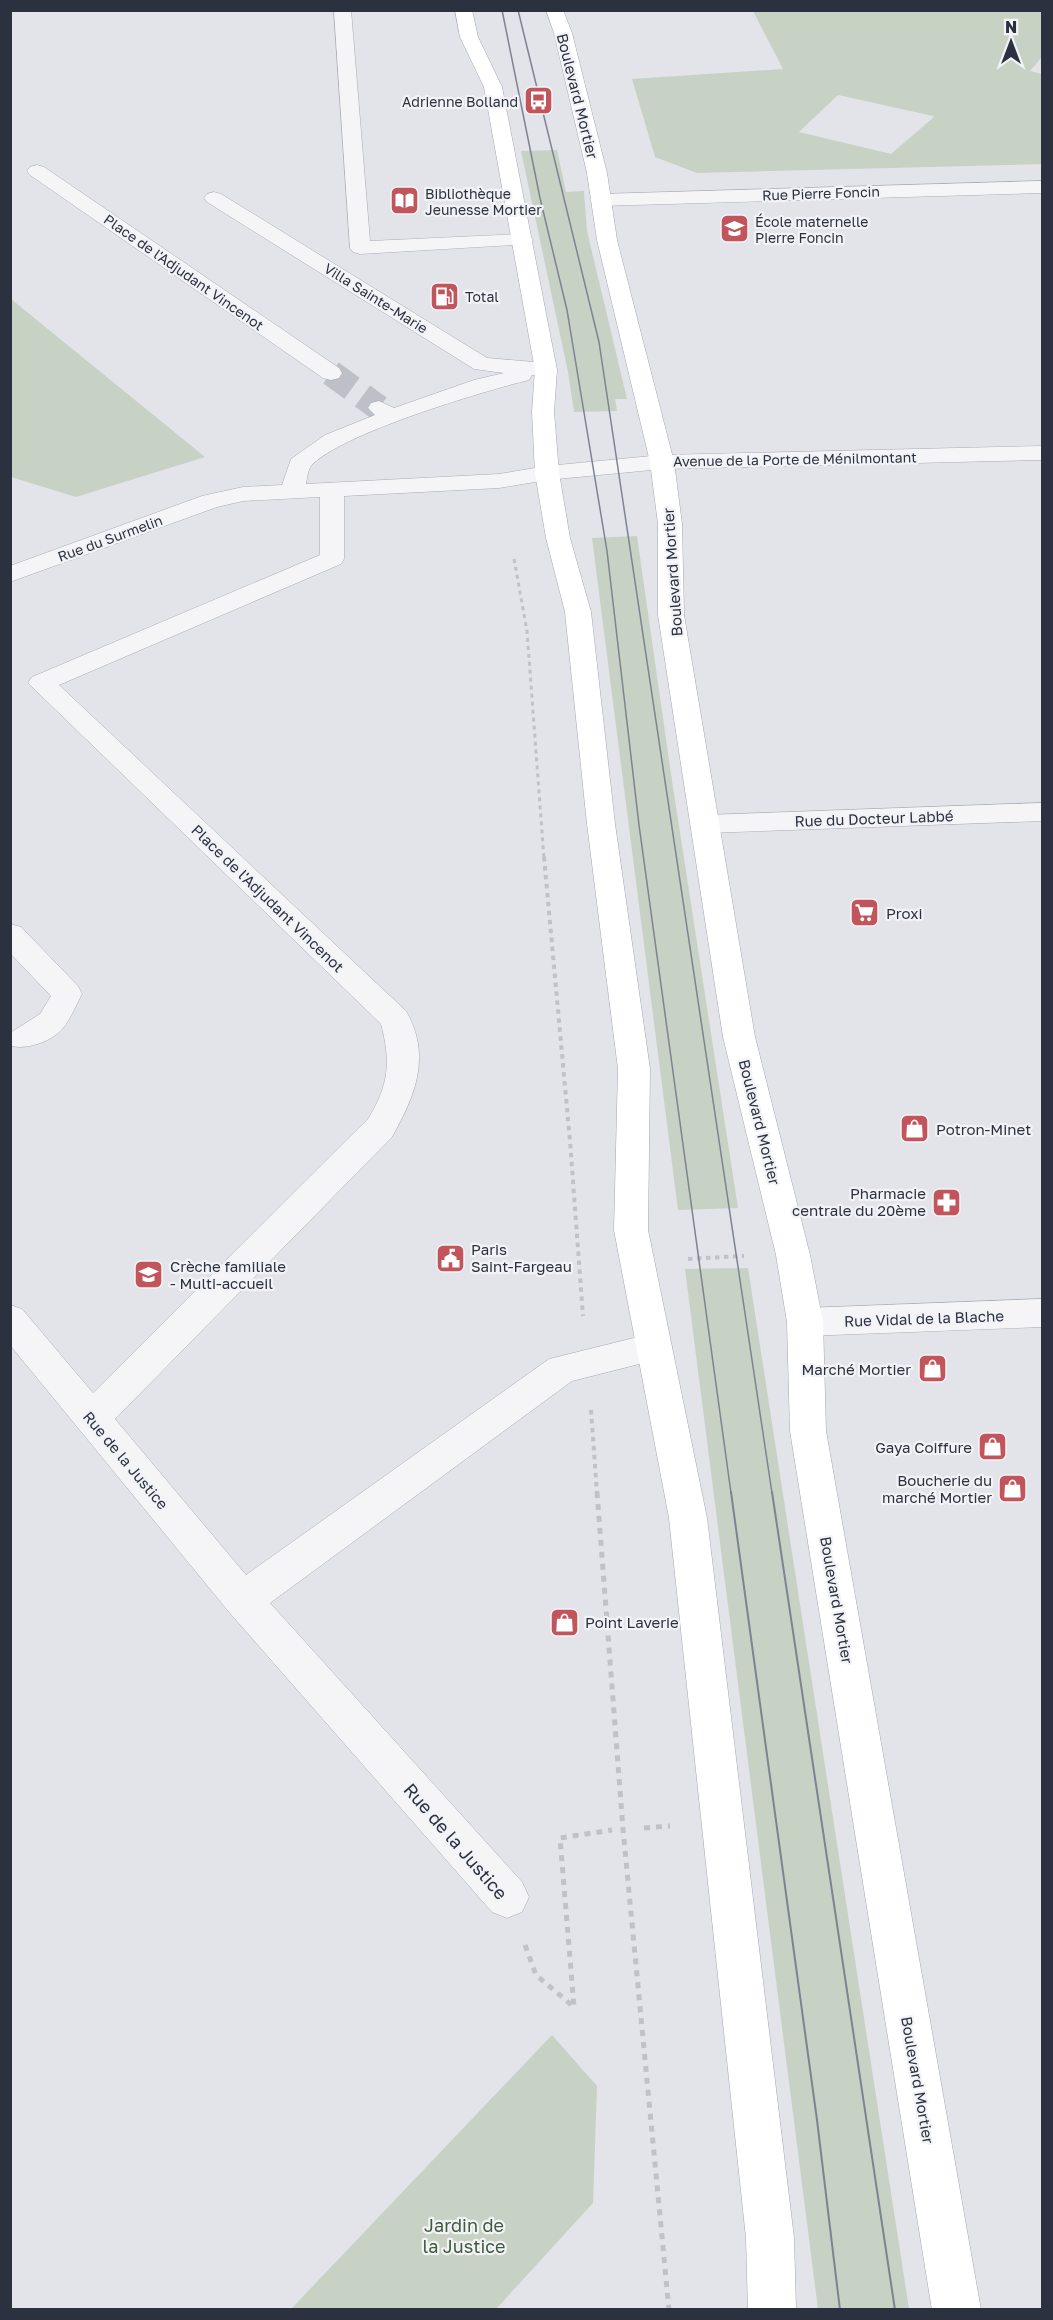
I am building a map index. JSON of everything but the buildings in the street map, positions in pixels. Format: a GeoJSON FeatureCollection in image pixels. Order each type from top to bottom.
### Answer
{"type":"FeatureCollection","features":[{"type":"Feature","properties":{"kind":"main road"},"geometry":{"type":"LineString","coordinates":[[463,10],[469,37],[493,87],[546,370],[543,412],[547,473],[558,538],[578,612],[601,824],[634,1069],[631,1230],[688,1518],[770,2238],[772,2310]]}},
{"type":"Feature","properties":{"kind":"main road","name":"Boulevard Mortier"},"geometry":{"type":"LineString","coordinates":[[554,10],[563,33],[597,173],[607,240],[662,462],[670,524],[671,615],[739,1037],[793,1255],[806,1322],[808,1431],[957,2310]]}},
{"type":"Feature","properties":{"kind":"street"},"geometry":{"type":"LineString","coordinates":[[342,10],[360,248],[523,240]]}},
{"type":"Feature","properties":{"kind":"street","name":"Place de l'Adjudant Vincenot"},"geometry":{"type":"LineString","coordinates":[[37,171],[331,373]]}},
{"type":"Feature","properties":{"kind":"street","name":"Rue Pierre Foncin"},"geometry":{"type":"LineString","coordinates":[[600,200],[1042,187]]}},
{"type":"Feature","properties":{"kind":"street","name":"Villa Sainte-Marie"},"geometry":{"type":"LineString","coordinates":[[214,198],[482,364],[546,370]]}},
{"type":"Feature","properties":{"kind":"street"},"geometry":{"type":"LineString","coordinates":[[546,370],[504,377],[386,413],[333,440],[299,464],[292,490],[499,481],[547,473]]}},
{"type":"Feature","properties":{"kind":"street","name":"Avenue de la Porte de Ménilmontant"},"geometry":{"type":"LineString","coordinates":[[547,473],[662,462],[1042,453]]}},
{"type":"Feature","properties":{"kind":"street","name":"Place de l'Adjudant Vincenot"},"geometry":{"type":"LineString","coordinates":[[92,1418],[380,1128],[393,1106],[404,1078],[404,1050],[394,1019],[41,683],[332,559],[332,488]]}},
{"type":"Feature","properties":{"kind":"street","name":"Rue du Surmelin"},"geometry":{"type":"LineString","coordinates":[[10,575],[210,501],[243,494],[292,490]]}},
{"type":"Feature","properties":{"kind":"street","name":"Rue du Docteur Labbé"},"geometry":{"type":"LineString","coordinates":[[706,824],[1042,812]]}},
{"type":"Feature","properties":{"kind":"street"},"geometry":{"type":"LineString","coordinates":[[10,934],[67,994],[51,1022],[23,1038]]}},
{"type":"Feature","properties":{"kind":"street","name":"Rue Vidal de la Blache"},"geometry":{"type":"LineString","coordinates":[[806,1322],[1042,1313]]}},
{"type":"Feature","properties":{"kind":"street","name":"Rue de la Justice"},"geometry":{"type":"LineString","coordinates":[[10,1319],[243,1600],[507,1897]]}},
{"type":"Feature","properties":{"kind":"street"},"geometry":{"type":"LineString","coordinates":[[243,1600],[562,1369],[654,1347]]}},
{"type":"Feature","properties":{"kind":"path"},"geometry":{"type":"LineString","coordinates":[[513,550],[527,632],[534,747],[570,1142],[583,1321]]}},
{"type":"Feature","properties":{"kind":"path"},"geometry":{"type":"LineString","coordinates":[[638,1261],[793,1255]]}},
{"type":"Feature","properties":{"kind":"path"},"geometry":{"type":"LineString","coordinates":[[590,1405],[623,1829],[669,2310]]}},
{"type":"Feature","properties":{"kind":"path","name":"Rue de la Justice"},"geometry":{"type":"LineString","coordinates":[[507,1897],[536,1975],[574,2007],[560,1838],[612,1830]]}},
{"type":"Feature","properties":{"kind":"green space"},"geometry":{"type":"Polygon","coordinates":[[[753,11],[1042,11],[1042,57],[1030,71],[1042,74],[1042,164],[697,173],[655,157],[632,79],[783,69],[753,11]],[[838,95],[799,132],[891,154],[933,116],[838,95]]]}},
{"type":"Feature","properties":{"kind":"green space"},"geometry":{"type":"Polygon","coordinates":[[[557,150],[566,192],[584,191],[587,231],[627,399],[615,399],[617,411],[574,412],[568,372],[521,151],[557,150]]]}},
{"type":"Feature","properties":{"kind":"green space"},"geometry":{"type":"Polygon","coordinates":[[[10,299],[205,457],[76,497],[11,477],[10,299]]]}},
{"type":"Feature","properties":{"kind":"green space"},"geometry":{"type":"Polygon","coordinates":[[[637,536],[672,781],[738,1208],[678,1210],[592,538],[637,536]]]}},
{"type":"Feature","properties":{"kind":"green space"},"geometry":{"type":"Polygon","coordinates":[[[748,1268],[909,2309],[818,2309],[685,1269],[748,1268]]]}},
{"type":"Feature","properties":{"kind":"green space","name":"Jardin de la Justice"},"geometry":{"type":"Polygon","coordinates":[[[552,2035],[597,2086],[593,2203],[496,2309],[291,2309],[552,2035]]]}},
{"type":"Feature","properties":{"kind":"tunnel"},"geometry":{"type":"LineString","coordinates":[[331,373],[379,408]]}},
{"type":"Feature","properties":{"kind":"tram line"},"geometry":{"type":"LineString","coordinates":[[502,10],[540,198],[567,310],[607,551],[639,825],[731,1493]]}},
{"type":"Feature","properties":{"kind":"tram line"},"geometry":{"type":"LineString","coordinates":[[518,10],[599,342],[772,1493]]}},
{"type":"Feature","properties":{"kind":"tram line"},"geometry":{"type":"LineString","coordinates":[[731,1492],[817,2120],[840,2310]]}},
{"type":"Feature","properties":{"kind":"tram line"},"geometry":{"type":"LineString","coordinates":[[772,1492],[895,2310]]}},
{"type":"Feature","properties":{"kind":"place","name":"Adrienne Bolland"},"geometry":{"type":"Point","coordinates":[539,101]}},
{"type":"Feature","properties":{"kind":"place","name":"Bibliothèque Jeunesse Mortier"},"geometry":{"type":"Point","coordinates":[404,201]}},
{"type":"Feature","properties":{"kind":"place","name":"École maternelle Pierre Foncin"},"geometry":{"type":"Point","coordinates":[734,229]}},
{"type":"Feature","properties":{"kind":"place","name":"Total"},"geometry":{"type":"Point","coordinates":[444,296]}},
{"type":"Feature","properties":{"kind":"place","name":"Proxi"},"geometry":{"type":"Point","coordinates":[865,913]}},
{"type":"Feature","properties":{"kind":"place","name":"Potron-Minet"},"geometry":{"type":"Point","coordinates":[915,1129]}},
{"type":"Feature","properties":{"kind":"place","name":"Pharmacie centrale du 20ème"},"geometry":{"type":"Point","coordinates":[947,1202]}},
{"type":"Feature","properties":{"kind":"place","name":"Paris Saint-Fargeau"},"geometry":{"type":"Point","coordinates":[450,1258]}},
{"type":"Feature","properties":{"kind":"place","name":"Crèche familiale - Multi-accueil"},"geometry":{"type":"Point","coordinates":[149,1275]}},
{"type":"Feature","properties":{"kind":"place","name":"Marché Mortier"},"geometry":{"type":"Point","coordinates":[932,1369]}},
{"type":"Feature","properties":{"kind":"place","name":"Gaya Coiffure"},"geometry":{"type":"Point","coordinates":[993,1447]}},
{"type":"Feature","properties":{"kind":"place","name":"Boucherie du marché Mortier"},"geometry":{"type":"Point","coordinates":[1013,1489]}},
{"type":"Feature","properties":{"kind":"place","name":"Point Laverie"},"geometry":{"type":"Point","coordinates":[564,1622]}}]}
